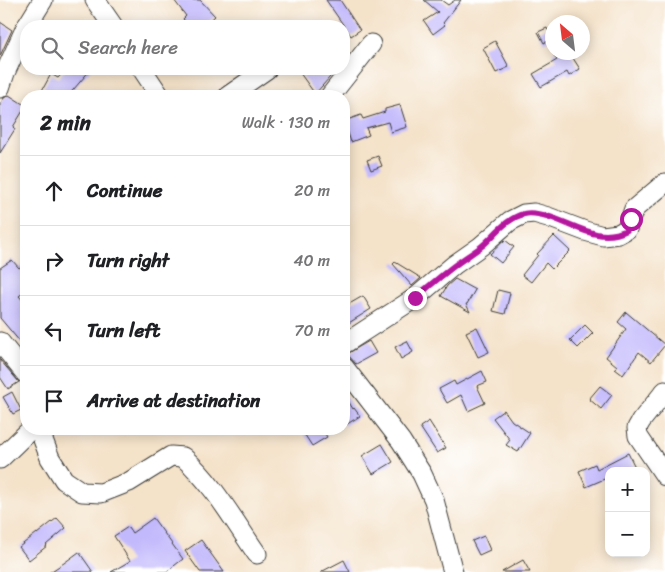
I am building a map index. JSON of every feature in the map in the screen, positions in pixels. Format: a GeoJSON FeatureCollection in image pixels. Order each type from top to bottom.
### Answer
{"type":"FeatureCollection","features":[{"type":"Feature","properties":{"kind":"street"},"geometry":{"type":"LineString","coordinates":[[30,20],[43,0]]}},
{"type":"Feature","properties":{"kind":"street"},"geometry":{"type":"LineString","coordinates":[[95,0],[109,20]]}},
{"type":"Feature","properties":{"kind":"street"},"geometry":{"type":"LineString","coordinates":[[0,88],[20,40]]}},
{"type":"Feature","properties":{"kind":"street"},"geometry":{"type":"LineString","coordinates":[[350,71],[371,44]]}},
{"type":"Feature","properties":{"kind":"street"},"geometry":{"type":"LineString","coordinates":[[146,75],[156,90]]}},
{"type":"Feature","properties":{"kind":"street"},"geometry":{"type":"LineString","coordinates":[[237,90],[258,75]]}},
{"type":"Feature","properties":{"kind":"street"},"geometry":{"type":"LineString","coordinates":[[335,90],[347,75]]}},
{"type":"Feature","properties":{"kind":"street"},"geometry":{"type":"LineString","coordinates":[[350,340],[415,298],[510,221],[524,214],[534,213],[548,216],[584,231],[603,236],[618,234],[627,230],[634,209],[665,182]]}},
{"type":"Feature","properties":{"kind":"street"},"geometry":{"type":"LineString","coordinates":[[0,342],[20,367]]}},
{"type":"Feature","properties":{"kind":"street"},"geometry":{"type":"LineString","coordinates":[[350,375],[401,441],[422,474],[434,500],[454,572]]}},
{"type":"Feature","properties":{"kind":"street"},"geometry":{"type":"LineString","coordinates":[[665,391],[636,428],[638,436],[665,476]]}},
{"type":"Feature","properties":{"kind":"street"},"geometry":{"type":"LineString","coordinates":[[0,459],[25,435]]}},
{"type":"Feature","properties":{"kind":"street"},"geometry":{"type":"LineString","coordinates":[[41,435],[50,458],[64,480],[82,492],[101,493],[129,482],[171,456],[183,457],[196,468],[219,498],[257,554]]}},
{"type":"Feature","properties":{"kind":"building"},"geometry":{"type":"Polygon","coordinates":[[[174,0],[200,0],[215,16],[211,20],[184,20],[186,16],[174,0]]]}},
{"type":"Feature","properties":{"kind":"building"},"geometry":{"type":"Polygon","coordinates":[[[326,0],[340,0],[360,30],[351,36],[350,20],[340,20],[326,0]]]}},
{"type":"Feature","properties":{"kind":"building"},"geometry":{"type":"Polygon","coordinates":[[[424,0],[441,0],[448,5],[455,0],[461,0],[443,23],[445,25],[433,34],[424,21],[438,12],[424,0]]]}},
{"type":"Feature","properties":{"kind":"building"},"geometry":{"type":"Polygon","coordinates":[[[0,22],[12,30],[0,56],[0,22]]]}},
{"type":"Feature","properties":{"kind":"building"},"geometry":{"type":"Polygon","coordinates":[[[545,29],[545,42],[544,43],[538,32],[545,29]]]}},
{"type":"Feature","properties":{"kind":"building"},"geometry":{"type":"Polygon","coordinates":[[[495,41],[509,67],[496,73],[483,48],[495,41]]]}},
{"type":"Feature","properties":{"kind":"building"},"geometry":{"type":"Polygon","coordinates":[[[557,60],[574,60],[580,69],[569,76],[567,72],[541,87],[533,74],[557,60]]]}},
{"type":"Feature","properties":{"kind":"building"},"geometry":{"type":"Polygon","coordinates":[[[50,75],[58,78],[61,75],[86,75],[73,90],[42,90],[50,75]]]}},
{"type":"Feature","properties":{"kind":"building"},"geometry":{"type":"Polygon","coordinates":[[[301,75],[332,75],[319,90],[312,90],[301,75]]]}},
{"type":"Feature","properties":{"kind":"building"},"geometry":{"type":"Polygon","coordinates":[[[9,95],[20,102],[20,116],[13,127],[15,129],[0,153],[0,104],[9,95]]]}},
{"type":"Feature","properties":{"kind":"building"},"geometry":{"type":"Polygon","coordinates":[[[400,105],[407,127],[391,132],[388,122],[366,128],[369,135],[351,142],[350,119],[361,115],[363,119],[385,112],[385,109],[400,105]]]}},
{"type":"Feature","properties":{"kind":"building"},"geometry":{"type":"Polygon","coordinates":[[[378,156],[382,166],[371,170],[367,160],[378,156]]]}},
{"type":"Feature","properties":{"kind":"building"},"geometry":{"type":"Polygon","coordinates":[[[554,236],[570,251],[552,269],[546,263],[531,282],[522,275],[537,254],[554,236]]]}},
{"type":"Feature","properties":{"kind":"building"},"geometry":{"type":"Polygon","coordinates":[[[505,240],[514,247],[501,263],[490,254],[505,240]]]}},
{"type":"Feature","properties":{"kind":"building"},"geometry":{"type":"Polygon","coordinates":[[[12,260],[20,267],[20,342],[0,318],[0,268],[12,260]]]}},
{"type":"Feature","properties":{"kind":"building"},"geometry":{"type":"Polygon","coordinates":[[[395,262],[421,278],[412,286],[393,264],[395,262]]]}},
{"type":"Feature","properties":{"kind":"building"},"geometry":{"type":"Polygon","coordinates":[[[455,279],[475,290],[466,304],[470,312],[441,296],[447,286],[455,279]]]}},
{"type":"Feature","properties":{"kind":"building"},"geometry":{"type":"Polygon","coordinates":[[[498,290],[510,293],[505,314],[493,311],[498,290]]]}},
{"type":"Feature","properties":{"kind":"building"},"geometry":{"type":"Polygon","coordinates":[[[363,296],[371,309],[350,322],[350,304],[363,296]]]}},
{"type":"Feature","properties":{"kind":"building"},"geometry":{"type":"Polygon","coordinates":[[[626,312],[665,345],[651,362],[639,352],[623,375],[615,369],[617,366],[606,357],[626,329],[618,322],[626,312]]]}},
{"type":"Feature","properties":{"kind":"building"},"geometry":{"type":"Polygon","coordinates":[[[585,325],[593,333],[578,348],[570,340],[585,325]]]}},
{"type":"Feature","properties":{"kind":"building"},"geometry":{"type":"Polygon","coordinates":[[[477,327],[489,352],[478,357],[466,332],[477,327]]]}},
{"type":"Feature","properties":{"kind":"building"},"geometry":{"type":"Polygon","coordinates":[[[369,341],[376,353],[356,364],[350,357],[350,352],[369,341]]]}},
{"type":"Feature","properties":{"kind":"building"},"geometry":{"type":"Polygon","coordinates":[[[407,341],[413,352],[401,359],[395,347],[407,341]]]}},
{"type":"Feature","properties":{"kind":"building"},"geometry":{"type":"Polygon","coordinates":[[[0,360],[19,382],[8,389],[0,377],[0,360]]]}},
{"type":"Feature","properties":{"kind":"building"},"geometry":{"type":"Polygon","coordinates":[[[482,371],[487,382],[477,386],[485,403],[468,411],[461,395],[447,403],[439,389],[454,381],[456,385],[482,371]]]}},
{"type":"Feature","properties":{"kind":"building"},"geometry":{"type":"Polygon","coordinates":[[[600,386],[612,395],[601,409],[589,399],[600,386]]]}},
{"type":"Feature","properties":{"kind":"building"},"geometry":{"type":"Polygon","coordinates":[[[12,392],[20,410],[13,414],[3,397],[12,392]]]}},
{"type":"Feature","properties":{"kind":"building"},"geometry":{"type":"Polygon","coordinates":[[[350,404],[353,409],[360,416],[350,422],[350,404]]]}},
{"type":"Feature","properties":{"kind":"building"},"geometry":{"type":"Polygon","coordinates":[[[504,410],[512,421],[530,433],[518,452],[506,445],[510,440],[493,418],[504,410]]]}},
{"type":"Feature","properties":{"kind":"building"},"geometry":{"type":"Polygon","coordinates":[[[429,421],[446,448],[437,453],[420,427],[429,421]]]}},
{"type":"Feature","properties":{"kind":"building"},"geometry":{"type":"Polygon","coordinates":[[[305,435],[326,435],[327,437],[312,446],[305,435]]]}},
{"type":"Feature","properties":{"kind":"building"},"geometry":{"type":"Polygon","coordinates":[[[382,444],[393,462],[373,474],[362,456],[382,444]]]}},
{"type":"Feature","properties":{"kind":"building"},"geometry":{"type":"Polygon","coordinates":[[[628,453],[635,467],[605,467],[605,479],[586,487],[579,471],[595,464],[597,469],[628,453]]]}},
{"type":"Feature","properties":{"kind":"building"},"geometry":{"type":"Polygon","coordinates":[[[57,518],[66,528],[29,560],[19,547],[57,518]]]}},
{"type":"Feature","properties":{"kind":"building"},"geometry":{"type":"Polygon","coordinates":[[[153,518],[183,559],[166,572],[111,572],[130,561],[114,536],[128,527],[132,533],[153,518]]]}},
{"type":"Feature","properties":{"kind":"building"},"geometry":{"type":"Polygon","coordinates":[[[484,536],[490,550],[479,555],[472,541],[484,536]]]}},
{"type":"Feature","properties":{"kind":"building"},"geometry":{"type":"Polygon","coordinates":[[[201,540],[224,572],[200,572],[185,551],[201,540]]]}},
{"type":"Feature","properties":{"kind":"building"},"geometry":{"type":"Polygon","coordinates":[[[79,552],[93,572],[50,572],[64,563],[79,552]]]}},
{"type":"Feature","properties":{"kind":"building"},"geometry":{"type":"Polygon","coordinates":[[[344,560],[350,572],[321,572],[344,560]]]}},
{"type":"Feature","properties":{"kind":"building"},"geometry":{"type":"Polygon","coordinates":[[[523,560],[530,572],[502,572],[523,560]]]}},
{"type":"Feature","properties":{"kind":"route"},"geometry":{"type":"LineString","coordinates":[[415,298],[502,227],[524,214],[534,213],[548,216],[584,231],[603,236],[618,234],[627,230],[631,219]]}}]}
